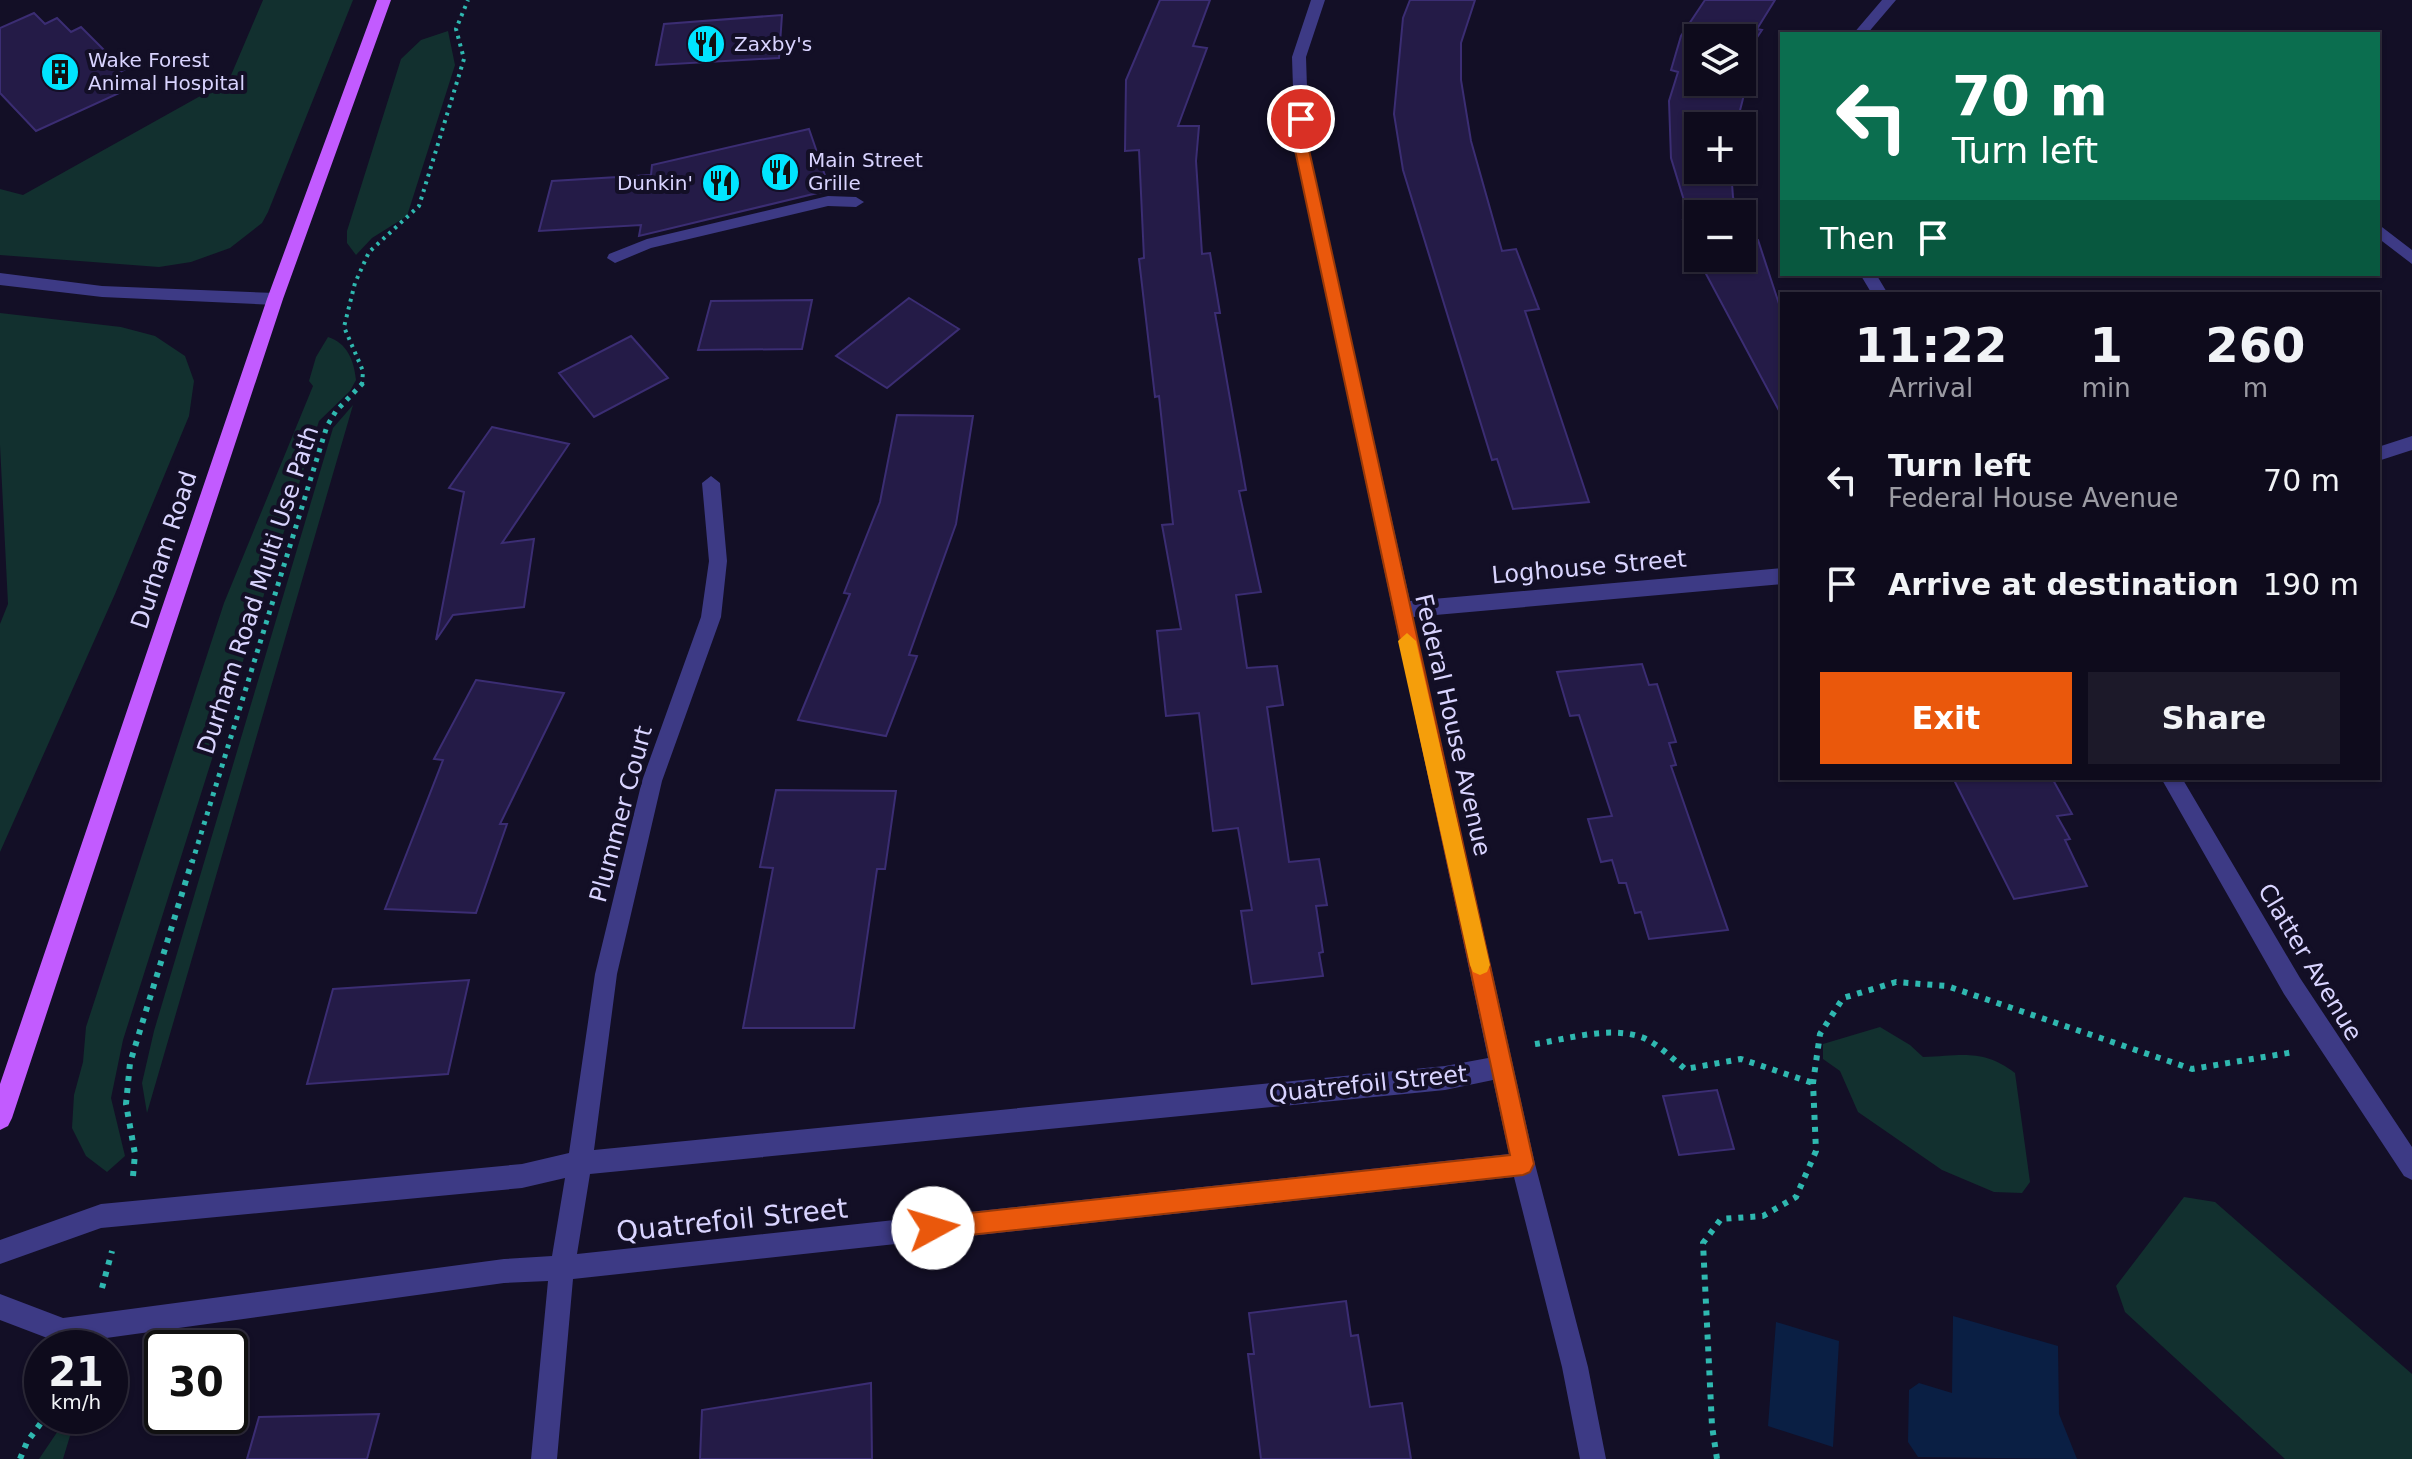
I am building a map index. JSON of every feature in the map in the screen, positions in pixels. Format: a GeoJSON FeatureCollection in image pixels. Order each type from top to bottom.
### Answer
{"type":"FeatureCollection","features":[{"type":"Feature","properties":{"kind":"main road","name":"Durham Road"},"geometry":{"type":"LineString","coordinates":[[0,1118],[275,299],[384,0]]}},
{"type":"Feature","properties":{"kind":"street","name":"Federal House Avenue"},"geometry":{"type":"LineString","coordinates":[[1318,0],[1299,57],[1302,150],[1523,1164],[1575,1367],[1593,1459]]}},
{"type":"Feature","properties":{"kind":"street"},"geometry":{"type":"LineString","coordinates":[[1861,32],[1884,1]]}},
{"type":"Feature","properties":{"kind":"street"},"geometry":{"type":"LineString","coordinates":[[615,258],[647,244],[828,201],[856,202]]}},
{"type":"Feature","properties":{"kind":"street"},"geometry":{"type":"LineString","coordinates":[[2380,231],[2412,259]]}},
{"type":"Feature","properties":{"kind":"street"},"geometry":{"type":"LineString","coordinates":[[0,279],[58,289],[137,296],[275,299]]}},
{"type":"Feature","properties":{"kind":"street"},"geometry":{"type":"LineString","coordinates":[[2380,453],[2412,443]]}},
{"type":"Feature","properties":{"kind":"street","name":"Plummer Court"},"geometry":{"type":"LineString","coordinates":[[544,1459],[562,1268],[606,974],[652,781],[711,617],[718,561],[711,483]]}},
{"type":"Feature","properties":{"kind":"street","name":"Loghouse Street"},"geometry":{"type":"LineString","coordinates":[[1400,610],[1780,576]]}},
{"type":"Feature","properties":{"kind":"street","name":"Clatter Avenue"},"geometry":{"type":"LineString","coordinates":[[2172,780],[2331,1047],[2412,1168]]}},
{"type":"Feature","properties":{"kind":"street","name":"Quatrefoil Street"},"geometry":{"type":"LineString","coordinates":[[0,1252],[101,1216],[522,1176],[580,1163],[1445,1078],[1500,1059]]}},
{"type":"Feature","properties":{"kind":"street","name":"Quatrefoil Street"},"geometry":{"type":"LineString","coordinates":[[0,1307],[63,1331],[504,1271],[562,1268],[1523,1164]]}},
{"type":"Feature","properties":{"kind":"path","name":"Durham Road Multi Use Path"},"geometry":{"type":"LineString","coordinates":[[132,1182],[135,1154],[126,1104],[130,1063],[327,426],[336,411],[363,384],[363,371],[344,327],[364,258],[375,245],[413,217],[419,206],[464,59],[456,29],[468,0]]}},
{"type":"Feature","properties":{"kind":"path"},"geometry":{"type":"LineString","coordinates":[[1717,1459],[1712,1426],[1703,1243],[1721,1219],[1763,1216],[1796,1197],[1816,1151],[1813,1083],[1820,1034],[1843,998],[1896,982],[1947,986],[2192,1069],[2331,1047]]}},
{"type":"Feature","properties":{"kind":"path"},"geometry":{"type":"LineString","coordinates":[[1500,1059],[1588,1035],[1638,1036],[1659,1047],[1685,1069],[1741,1059],[1813,1083]]}},
{"type":"Feature","properties":{"kind":"path"},"geometry":{"type":"LineString","coordinates":[[98,1300],[113,1248]]}},
{"type":"Feature","properties":{"kind":"path"},"geometry":{"type":"LineString","coordinates":[[20,1459],[33,1434]]}},
{"type":"Feature","properties":{"kind":"green space"},"geometry":{"type":"Polygon","coordinates":[[[263,0],[353,0],[262,223],[230,248],[191,262],[159,267],[0,255],[0,189],[23,195],[229,80],[263,0]]]}},
{"type":"Feature","properties":{"kind":"green space"},"geometry":{"type":"Polygon","coordinates":[[[448,31],[455,65],[407,216],[372,238],[356,255],[347,243],[347,231],[401,59],[421,40],[448,31]]]}},
{"type":"Feature","properties":{"kind":"green space"},"geometry":{"type":"Polygon","coordinates":[[[0,313],[121,327],[155,336],[185,356],[194,381],[189,416],[115,594],[0,852],[0,624],[8,604],[0,445],[0,313]]]}},
{"type":"Feature","properties":{"kind":"green space"},"geometry":{"type":"Polygon","coordinates":[[[328,337],[340,343],[348,353],[356,380],[350,391],[319,421],[123,1040],[111,1098],[125,1156],[107,1172],[86,1156],[72,1128],[74,1095],[83,1062],[86,1027],[224,603],[313,386],[309,381],[316,357],[328,337]]]}},
{"type":"Feature","properties":{"kind":"green space"},"geometry":{"type":"Polygon","coordinates":[[[353,405],[147,1113],[142,1083],[154,1031],[333,428],[353,405]]]}},
{"type":"Feature","properties":{"kind":"green space"},"geometry":{"type":"Polygon","coordinates":[[[1880,1027],[1910,1045],[1923,1057],[1971,1055],[1992,1060],[2015,1073],[2030,1182],[2022,1193],[1994,1192],[1942,1170],[1858,1112],[1840,1071],[1823,1059],[1823,1044],[1880,1027]]]}},
{"type":"Feature","properties":{"kind":"green space"},"geometry":{"type":"Polygon","coordinates":[[[2184,1197],[2215,1202],[2412,1374],[2412,1459],[2285,1459],[2125,1312],[2116,1286],[2184,1197]]]}},
{"type":"Feature","properties":{"kind":"green space"},"geometry":{"type":"Polygon","coordinates":[[[56,1434],[71,1434],[63,1459],[39,1459],[56,1434]]]}},
{"type":"Feature","properties":{"kind":"water"},"geometry":{"type":"Polygon","coordinates":[[[1953,1316],[2058,1346],[2059,1414],[2077,1459],[1918,1457],[1908,1442],[1909,1390],[1919,1383],[1952,1393],[1953,1316]]]}},
{"type":"Feature","properties":{"kind":"water"},"geometry":{"type":"Polygon","coordinates":[[[1776,1322],[1839,1341],[1833,1447],[1768,1426],[1776,1322]]]}},
{"type":"Feature","properties":{"kind":"building"},"geometry":{"type":"Polygon","coordinates":[[[1160,0],[1210,0],[1193,46],[1207,48],[1178,126],[1199,126],[1196,161],[1202,254],[1210,253],[1220,313],[1215,313],[1246,490],[1239,491],[1261,592],[1236,595],[1247,668],[1277,666],[1283,705],[1267,707],[1289,862],[1319,859],[1327,905],[1316,906],[1323,976],[1252,984],[1241,911],[1252,910],[1238,828],[1213,831],[1199,713],[1166,716],[1157,631],[1181,629],[1162,525],[1173,524],[1159,396],[1155,397],[1139,259],[1144,258],[1139,150],[1125,151],[1126,80],[1160,0]]]}},
{"type":"Feature","properties":{"kind":"building"},"geometry":{"type":"Polygon","coordinates":[[[1410,0],[1475,0],[1461,43],[1461,80],[1471,141],[1502,251],[1516,249],[1539,309],[1525,311],[1589,502],[1513,509],[1497,459],[1492,460],[1403,170],[1394,114],[1403,18],[1410,0]]]}},
{"type":"Feature","properties":{"kind":"building"},"geometry":{"type":"Polygon","coordinates":[[[1705,0],[1775,0],[1757,29],[1762,30],[1756,39],[1756,24],[1689,24],[1705,0]]]}},
{"type":"Feature","properties":{"kind":"building","name":"Wake Forest Animal Hospital"},"geometry":{"type":"Polygon","coordinates":[[[34,13],[45,24],[57,18],[71,32],[81,27],[124,70],[114,75],[128,89],[36,131],[0,93],[0,28],[34,13]]]}},
{"type":"Feature","properties":{"kind":"building","name":"Zaxby's"},"geometry":{"type":"Polygon","coordinates":[[[782,15],[779,58],[656,65],[664,24],[782,15]]]}},
{"type":"Feature","properties":{"kind":"building"},"geometry":{"type":"Polygon","coordinates":[[[1684,32],[1684,96],[1744,96],[1740,112],[1684,112],[1684,184],[1732,184],[1734,200],[1684,200],[1671,158],[1669,101],[1678,72],[1671,70],[1684,32]]]}},
{"type":"Feature","properties":{"kind":"building"},"geometry":{"type":"Polygon","coordinates":[[[809,129],[830,190],[639,236],[641,225],[539,231],[552,181],[651,175],[652,165],[809,129]]]}},
{"type":"Feature","properties":{"kind":"building"},"geometry":{"type":"Polygon","coordinates":[[[1756,240],[1780,307],[1780,412],[1705,272],[1756,272],[1756,240]]]}},
{"type":"Feature","properties":{"kind":"building"},"geometry":{"type":"Polygon","coordinates":[[[909,298],[959,329],[887,388],[836,356],[909,298]]]}},
{"type":"Feature","properties":{"kind":"building"},"geometry":{"type":"Polygon","coordinates":[[[812,300],[802,349],[698,350],[711,301],[812,300]]]}},
{"type":"Feature","properties":{"kind":"building"},"geometry":{"type":"Polygon","coordinates":[[[631,336],[668,378],[594,417],[559,373],[631,336]]]}},
{"type":"Feature","properties":{"kind":"building"},"geometry":{"type":"Polygon","coordinates":[[[897,415],[973,416],[956,524],[909,655],[917,656],[886,736],[798,720],[850,594],[844,593],[880,502],[897,415]]]}},
{"type":"Feature","properties":{"kind":"building"},"geometry":{"type":"Polygon","coordinates":[[[492,427],[569,444],[502,543],[534,539],[524,607],[453,615],[436,640],[464,492],[449,488],[492,427]]]}},
{"type":"Feature","properties":{"kind":"building"},"geometry":{"type":"Polygon","coordinates":[[[1642,664],[1649,685],[1657,684],[1676,742],[1669,743],[1676,765],[1671,766],[1728,930],[1649,939],[1641,912],[1635,913],[1626,883],[1619,883],[1612,860],[1601,862],[1588,819],[1612,816],[1579,715],[1570,716],[1557,672],[1642,664]]]}},
{"type":"Feature","properties":{"kind":"building"},"geometry":{"type":"Polygon","coordinates":[[[476,680],[564,693],[500,824],[507,824],[476,913],[385,909],[443,760],[434,759],[476,680]]]}},
{"type":"Feature","properties":{"kind":"building"},"geometry":{"type":"Polygon","coordinates":[[[1954,780],[2053,780],[2072,814],[2057,816],[2070,839],[2065,840],[2087,886],[2014,899],[1954,780]]]}},
{"type":"Feature","properties":{"kind":"building"},"geometry":{"type":"Polygon","coordinates":[[[776,790],[896,791],[885,869],[877,869],[854,1028],[743,1028],[773,868],[760,867],[776,790]]]}},
{"type":"Feature","properties":{"kind":"building"},"geometry":{"type":"Polygon","coordinates":[[[469,980],[448,1074],[307,1084],[333,989],[469,980]]]}},
{"type":"Feature","properties":{"kind":"building"},"geometry":{"type":"Polygon","coordinates":[[[1717,1090],[1734,1149],[1679,1155],[1663,1096],[1717,1090]]]}},
{"type":"Feature","properties":{"kind":"building"},"geometry":{"type":"Polygon","coordinates":[[[1346,1301],[1351,1336],[1358,1335],[1370,1407],[1402,1403],[1411,1459],[1261,1459],[1248,1354],[1254,1354],[1249,1313],[1346,1301]]]}},
{"type":"Feature","properties":{"kind":"building"},"geometry":{"type":"Polygon","coordinates":[[[871,1383],[872,1459],[700,1459],[702,1410],[871,1383]]]}},
{"type":"Feature","properties":{"kind":"building"},"geometry":{"type":"Polygon","coordinates":[[[379,1414],[367,1459],[247,1459],[259,1417],[379,1414]]]}},
{"type":"Feature","properties":{"kind":"slow traffic"},"geometry":{"type":"LineString","coordinates":[[1407,641],[1480,965]]}},
{"type":"Feature","properties":{"kind":"place","name":"Zaxby's"},"geometry":{"type":"Point","coordinates":[706,44]}},
{"type":"Feature","properties":{"kind":"place","name":"Wake Forest Animal Hospital"},"geometry":{"type":"Point","coordinates":[60,72]}},
{"type":"Feature","properties":{"kind":"place","name":"Main Street Grille"},"geometry":{"type":"Point","coordinates":[780,172]}},
{"type":"Feature","properties":{"kind":"place","name":"Dunkin'"},"geometry":{"type":"Point","coordinates":[721,183]}},
{"type":"Feature","properties":{"kind":"route"},"geometry":{"type":"LineString","coordinates":[[933,1228],[1523,1164],[1302,150],[1301,119]]}}]}
